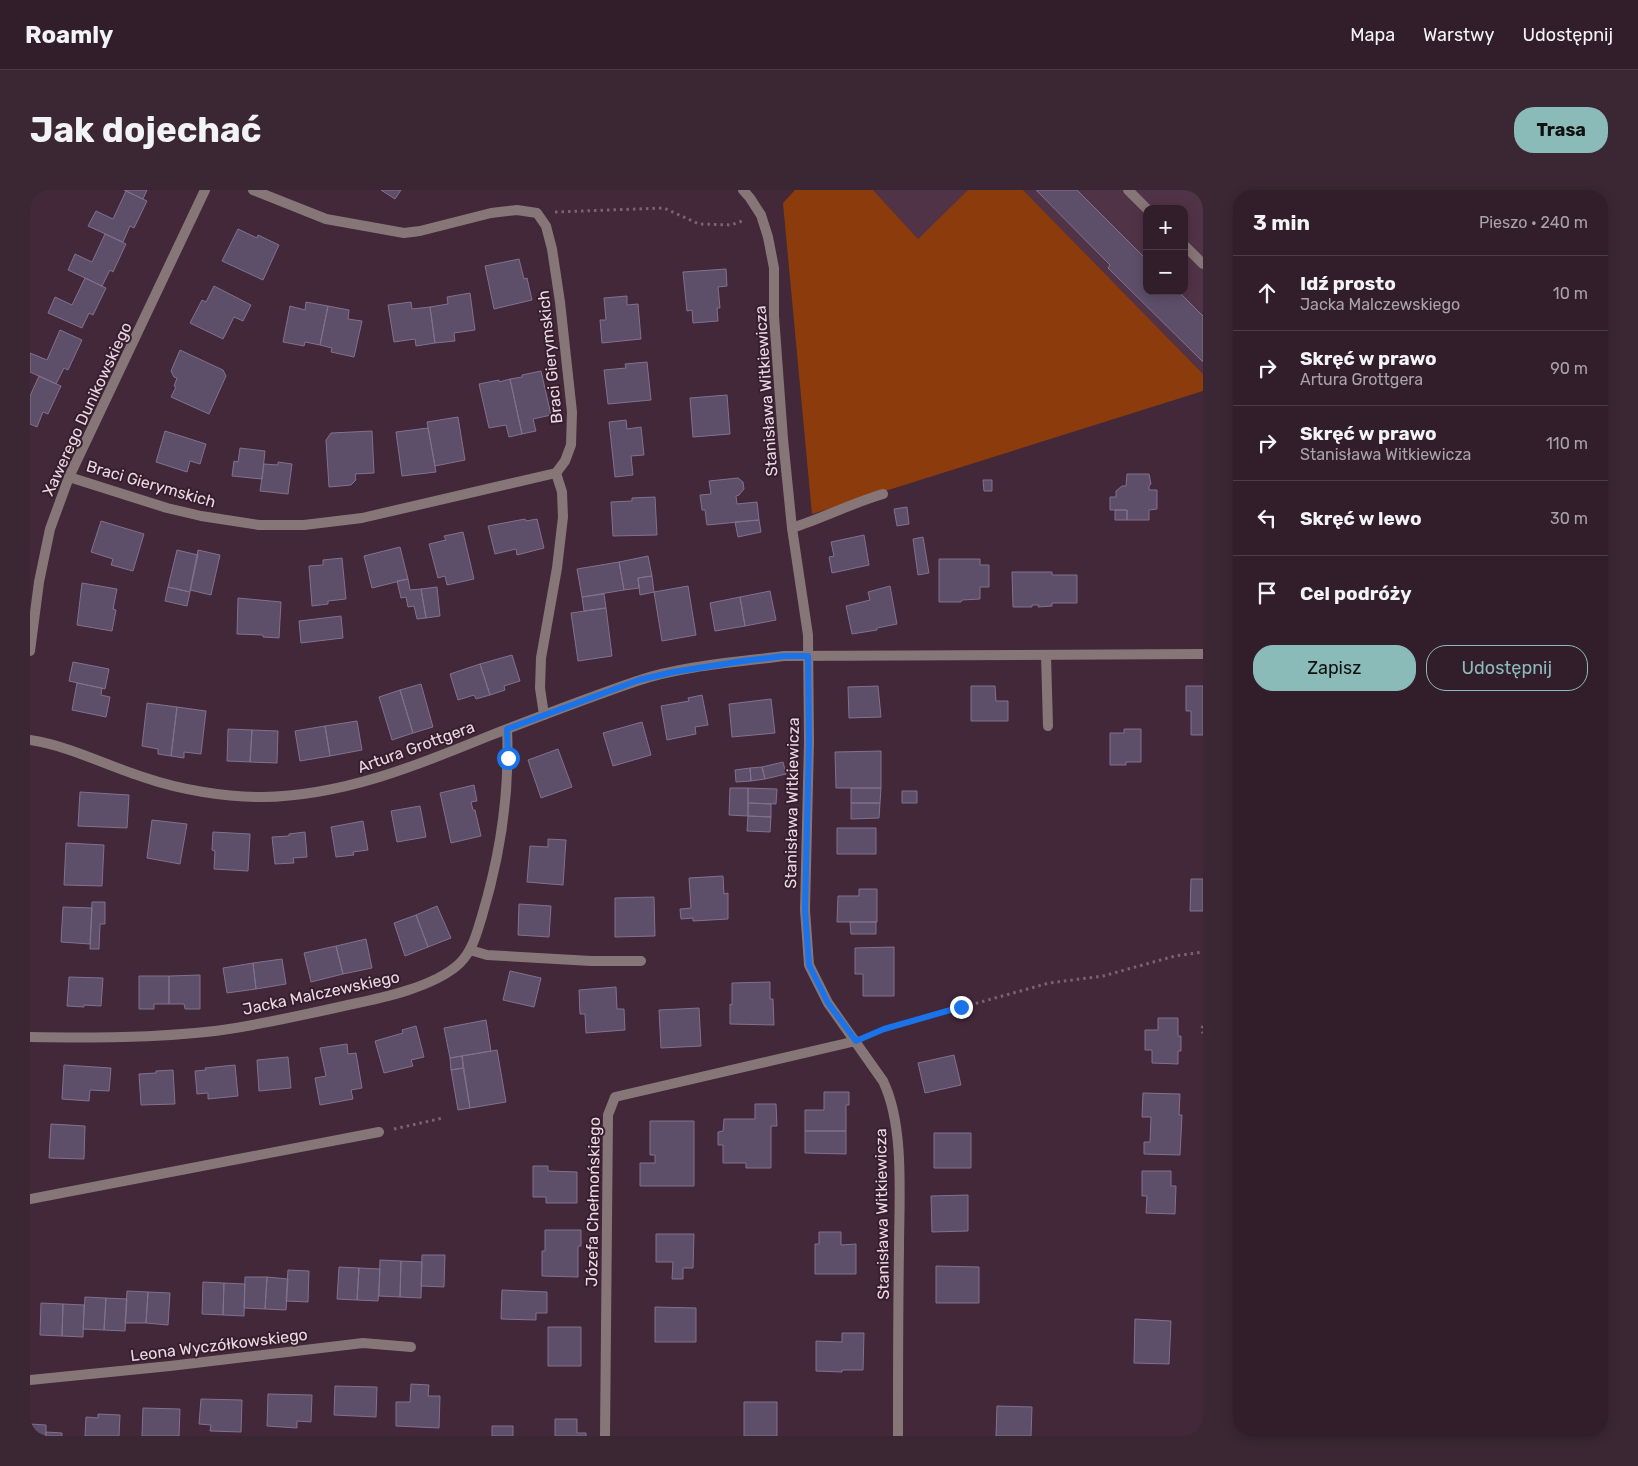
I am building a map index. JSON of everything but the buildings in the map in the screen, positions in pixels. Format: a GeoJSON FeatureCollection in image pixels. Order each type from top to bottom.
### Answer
{"type":"FeatureCollection","features":[{"type":"Feature","properties":{"kind":"street","name":"Xawerego Dunikowskiego"},"geometry":{"type":"LineString","coordinates":[[30,650],[39,582],[50,529],[69,477],[205,190]]}},
{"type":"Feature","properties":{"kind":"street"},"geometry":{"type":"LineString","coordinates":[[252,190],[326,219],[404,233],[420,231],[491,213],[517,210],[537,212]]}},
{"type":"Feature","properties":{"kind":"street","name":"Stanisława Witkiewicza"},"geometry":{"type":"LineString","coordinates":[[743,190],[761,215],[768,237],[774,268],[774,316],[782,439],[792,528],[808,636],[809,742],[805,910],[809,965],[828,1003],[874,1066],[889,1092],[897,1134],[899,1184],[898,1436]]}},
{"type":"Feature","properties":{"kind":"street"},"geometry":{"type":"LineString","coordinates":[[1128,190],[1143,205]]}},
{"type":"Feature","properties":{"kind":"street","name":"Braci Gierymskich"},"geometry":{"type":"LineString","coordinates":[[69,477],[167,508],[202,516],[259,525],[304,525],[362,518],[556,473],[566,460],[571,445],[572,412],[552,249],[546,226],[537,212]]}},
{"type":"Feature","properties":{"kind":"street"},"geometry":{"type":"LineString","coordinates":[[1188,250],[1203,264]]}},
{"type":"Feature","properties":{"kind":"street"},"geometry":{"type":"LineString","coordinates":[[544,715],[540,688],[541,658],[557,568],[563,517],[562,492],[556,473]]}},
{"type":"Feature","properties":{"kind":"street"},"geometry":{"type":"LineString","coordinates":[[792,528],[814,521],[865,499],[883,494]]}},
{"type":"Feature","properties":{"kind":"street"},"geometry":{"type":"LineString","coordinates":[[808,656],[1203,654]]}},
{"type":"Feature","properties":{"kind":"street"},"geometry":{"type":"LineString","coordinates":[[1046,655],[1048,726]]}},
{"type":"Feature","properties":{"kind":"street","name":"Artura Grottgera"},"geometry":{"type":"LineString","coordinates":[[30,740],[51,743],[147,779],[204,792],[261,797],[297,795],[334,790],[366,782],[422,763],[639,680],[673,672],[751,660],[784,656],[808,656]]}},
{"type":"Feature","properties":{"kind":"street","name":"Jacka Malczewskiego"},"geometry":{"type":"LineString","coordinates":[[30,1038],[115,1038],[214,1031],[295,1017],[369,1001],[419,986],[444,976],[461,962],[470,950],[475,940],[490,890],[501,830],[508,758],[507,729]]}},
{"type":"Feature","properties":{"kind":"street"},"geometry":{"type":"LineString","coordinates":[[470,950],[487,955],[591,961],[641,961]]}},
{"type":"Feature","properties":{"kind":"street","name":"Józefa Chełmońskiego"},"geometry":{"type":"LineString","coordinates":[[605,1436],[608,1116],[615,1097],[856,1041]]}},
{"type":"Feature","properties":{"kind":"street"},"geometry":{"type":"LineString","coordinates":[[30,1200],[379,1132]]}},
{"type":"Feature","properties":{"kind":"street","name":"Leona Wyczółkowskiego"},"geometry":{"type":"LineString","coordinates":[[30,1380],[170,1366],[363,1343],[411,1347]]}},
{"type":"Feature","properties":{"kind":"path"},"geometry":{"type":"LineString","coordinates":[[537,212],[664,208],[698,224],[731,225],[761,215]]}},
{"type":"Feature","properties":{"kind":"path"},"geometry":{"type":"LineString","coordinates":[[856,1041],[884,1029],[1050,983],[1103,976],[1175,956],[1203,952]]}},
{"type":"Feature","properties":{"kind":"path"},"geometry":{"type":"LineString","coordinates":[[1203,1026],[1201,1030],[1203,1033]]}},
{"type":"Feature","properties":{"kind":"path"},"geometry":{"type":"LineString","coordinates":[[379,1132],[443,1118]]}},
{"type":"Feature","properties":{"kind":"shaded area"},"geometry":{"type":"Polygon","coordinates":[[[795,190],[873,190],[918,239],[968,190],[1023,190],[1203,374],[1203,391],[812,514],[783,203],[795,190]]]}},
{"type":"Feature","properties":{"kind":"shaded area"},"geometry":{"type":"Polygon","coordinates":[[[873,190],[968,190],[918,239],[873,190]]]}},
{"type":"Feature","properties":{"kind":"shaded area"},"geometry":{"type":"Polygon","coordinates":[[[1023,190],[1203,190],[1203,374],[1023,190]]]}},
{"type":"Feature","properties":{"kind":"route"},"geometry":{"type":"LineString","coordinates":[[508,758],[507,729],[639,680],[673,672],[743,661],[784,656],[808,656],[809,742],[805,910],[809,965],[828,1003],[856,1041],[884,1029],[961,1007]]}}]}
